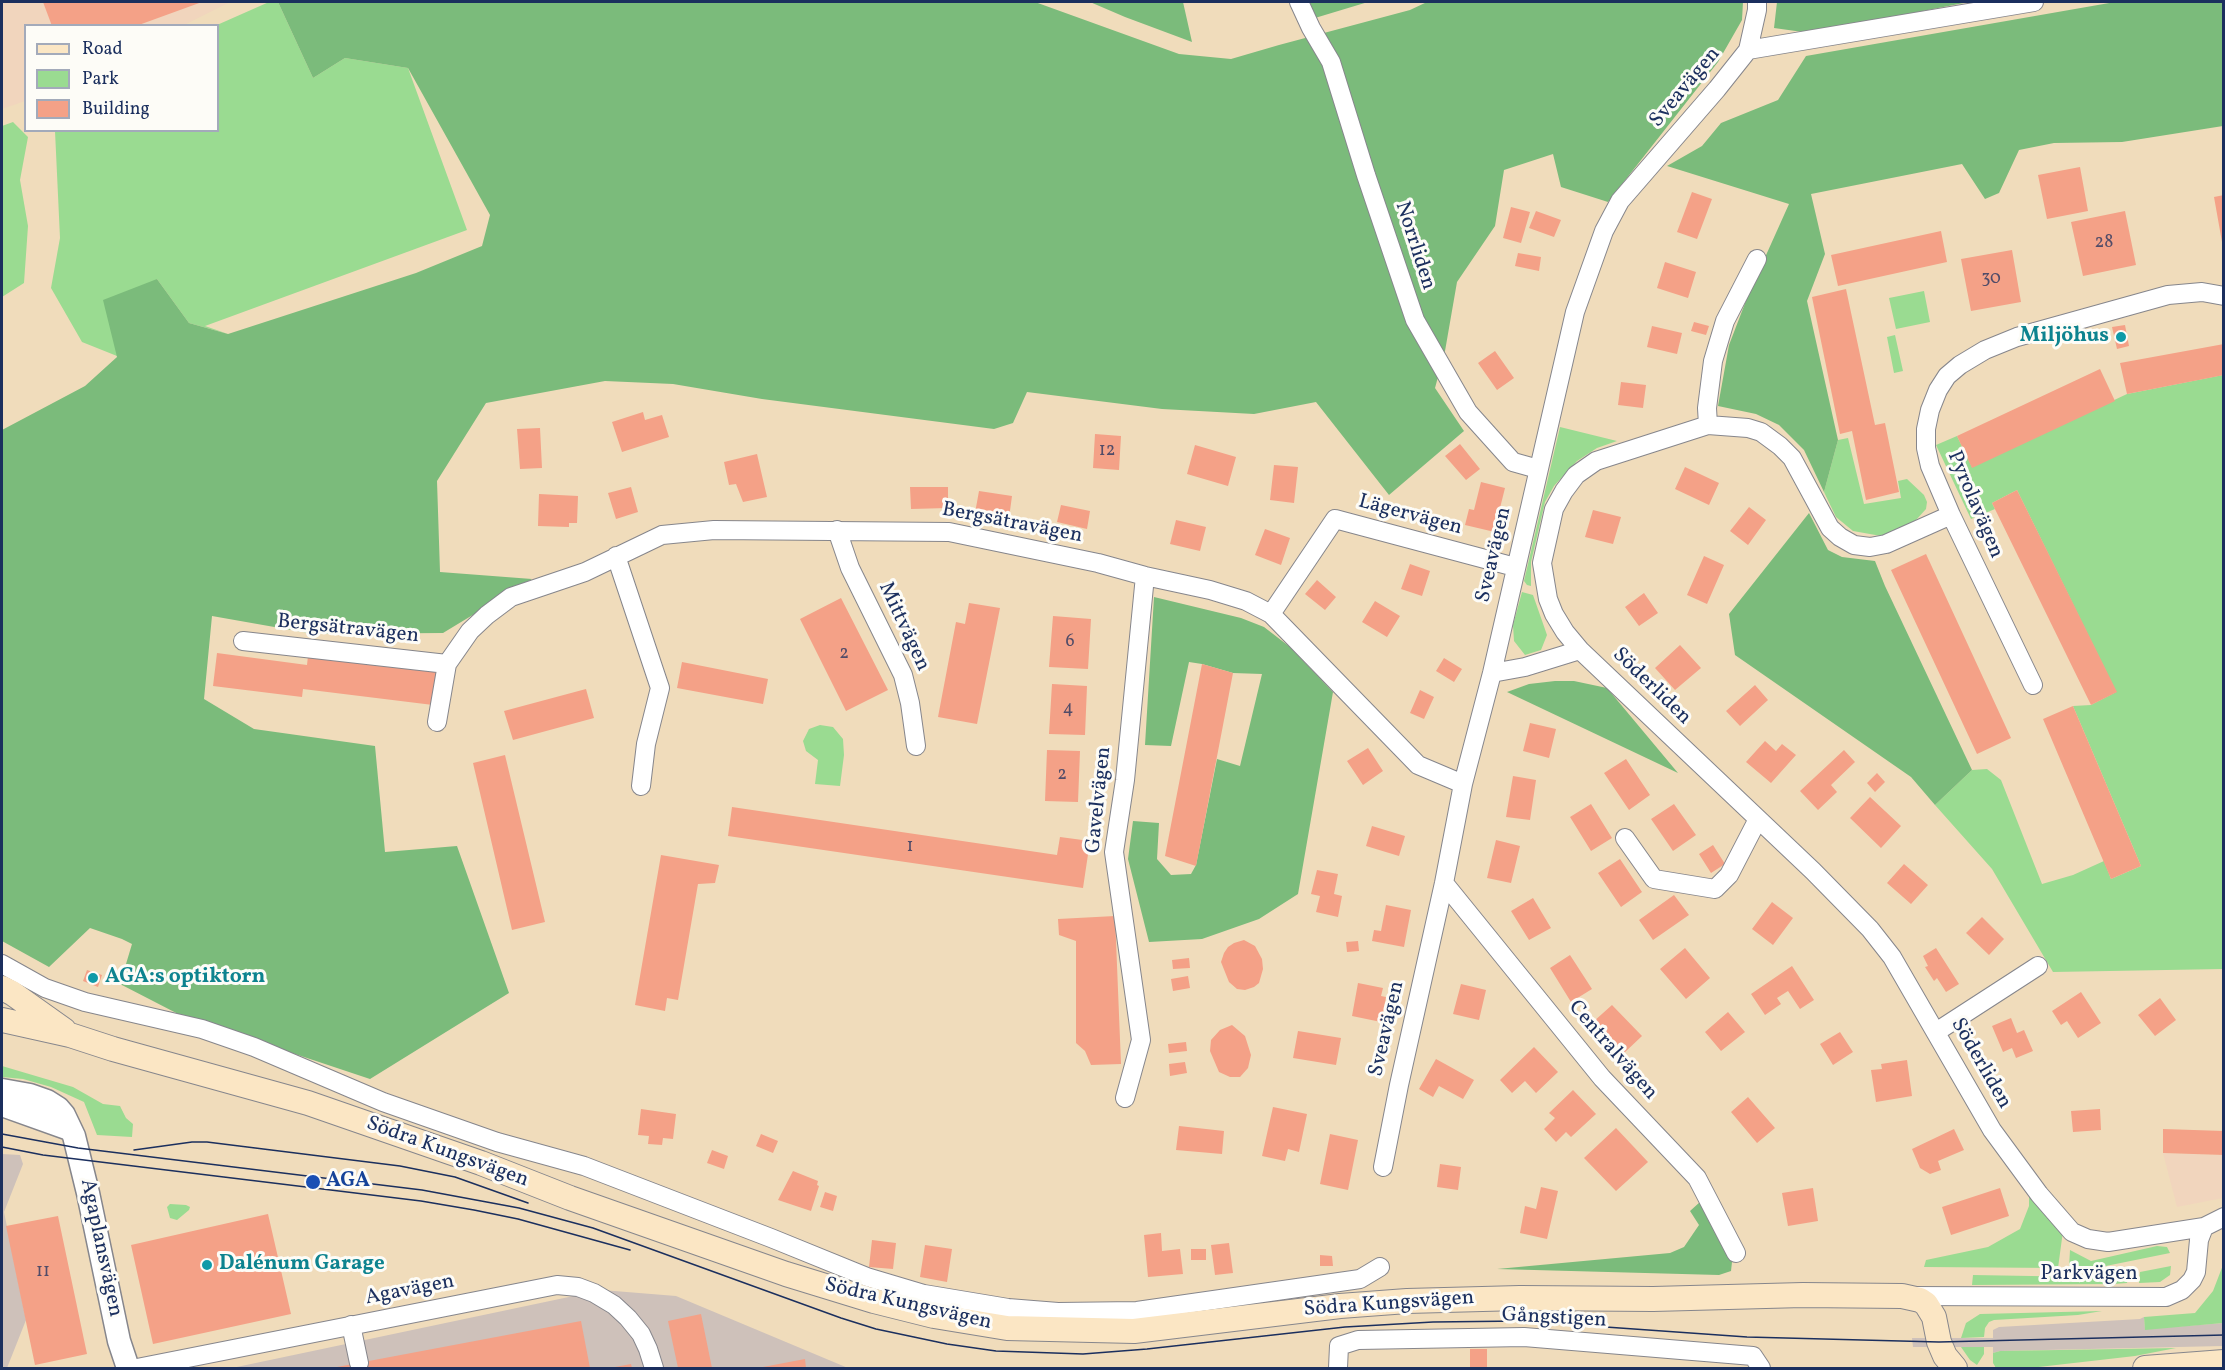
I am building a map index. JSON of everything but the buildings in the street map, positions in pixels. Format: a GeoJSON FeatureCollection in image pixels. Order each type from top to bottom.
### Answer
{"type":"FeatureCollection","features":[{"type":"Feature","properties":{"kind":"main road","name":"Södra Kungsvägen"},"geometry":{"type":"LineString","coordinates":[[2,988],[70,1035]]}},
{"type":"Feature","properties":{"kind":"main road","name":"Södra Kungsvägen"},"geometry":{"type":"LineString","coordinates":[[2,1020],[70,1035],[319,1107],[797,1278],[874,1302],[934,1316],[1007,1328],[1134,1331],[1340,1306],[1419,1301],[1803,1295],[1903,1296],[1920,1300],[1930,1310],[1948,1367]]}},
{"type":"Feature","properties":{"kind":"main road"},"geometry":{"type":"LineString","coordinates":[[2145,1368],[2223,1362]]}},
{"type":"Feature","properties":{"kind":"street","name":"Norrliden"},"geometry":{"type":"LineString","coordinates":[[1299,2],[1331,62],[1415,320],[1468,412],[1513,462],[1538,469]]}},
{"type":"Feature","properties":{"kind":"street","name":"Sveavägen"},"geometry":{"type":"LineString","coordinates":[[1383,1167],[1463,784],[1492,673],[1575,312],[1604,231],[1620,201],[1717,90],[1748,50],[1757,2]]}},
{"type":"Feature","properties":{"kind":"street"},"geometry":{"type":"LineString","coordinates":[[1748,50],[2034,2]]}},
{"type":"Feature","properties":{"kind":"street"},"geometry":{"type":"LineString","coordinates":[[1708,425],[1707,408],[1713,361],[1725,321],[1757,259]]}},
{"type":"Feature","properties":{"kind":"street","name":"Pyrolavägen"},"geometry":{"type":"LineString","coordinates":[[2033,685],[1951,515],[1930,466],[1926,448],[1926,429],[1938,390],[1947,376],[1960,365],[1985,350],[2017,337],[2168,295],[2197,292],[2223,296]]}},
{"type":"Feature","properties":{"kind":"street"},"geometry":{"type":"LineString","coordinates":[[1580,650],[1554,614],[1543,578],[1542,563],[1554,509],[1576,475],[1596,461],[1708,425],[1748,428],[1761,432],[1792,458],[1830,528],[1854,545],[1870,547],[1886,544],[1951,515]]}},
{"type":"Feature","properties":{"kind":"street","name":"Lägervägen"},"geometry":{"type":"LineString","coordinates":[[1271,614],[1335,519],[1515,567]]}},
{"type":"Feature","properties":{"kind":"street","name":"Bergsätravägen"},"geometry":{"type":"LineString","coordinates":[[437,722],[447,664],[470,631],[487,615],[511,597],[585,572],[662,535],[714,530],[949,532],[1098,563],[1246,601],[1271,614],[1418,765],[1463,784]]}},
{"type":"Feature","properties":{"kind":"street","name":"Mittvägen"},"geometry":{"type":"LineString","coordinates":[[837,530],[850,568],[903,675],[910,703],[916,746]]}},
{"type":"Feature","properties":{"kind":"street"},"geometry":{"type":"LineString","coordinates":[[616,556],[660,688],[646,744],[641,786]]}},
{"type":"Feature","properties":{"kind":"street","name":"Gavelvägen"},"geometry":{"type":"LineString","coordinates":[[1125,1098],[1141,1040],[1114,852],[1125,780],[1145,576]]}},
{"type":"Feature","properties":{"kind":"street","name":"Bergsätravägen"},"geometry":{"type":"LineString","coordinates":[[243,641],[447,664]]}},
{"type":"Feature","properties":{"kind":"street","name":"Söderliden"},"geometry":{"type":"LineString","coordinates":[[1492,673],[1519,668],[1580,650],[1758,819],[1870,929],[1892,957],[1992,1130],[2039,1194],[2072,1232],[2088,1239],[2108,1242],[2159,1236],[2204,1227]]}},
{"type":"Feature","properties":{"kind":"street"},"geometry":{"type":"LineString","coordinates":[[1625,838],[1654,879],[1715,889],[1729,875],[1758,819]]}},
{"type":"Feature","properties":{"kind":"street","name":"Centralvägen"},"geometry":{"type":"LineString","coordinates":[[1444,883],[1602,1078],[1697,1178],[1736,1253]]}},
{"type":"Feature","properties":{"kind":"street","name":"Södra Kungsvägen"},"geometry":{"type":"LineString","coordinates":[[2,964],[45,988],[85,1002],[202,1029],[254,1047],[383,1102],[497,1142],[584,1166],[867,1277],[924,1294],[1008,1308],[1058,1312],[1137,1311],[1360,1279],[1380,1267]]}},
{"type":"Feature","properties":{"kind":"street"},"geometry":{"type":"LineString","coordinates":[[1936,1032],[2038,966]]}},
{"type":"Feature","properties":{"kind":"street","name":"Agaplansvägen"},"geometry":{"type":"LineString","coordinates":[[2,1090],[47,1101],[64,1115],[78,1148],[119,1341],[128,1368]]}},
{"type":"Feature","properties":{"kind":"street"},"geometry":{"type":"LineString","coordinates":[[2,1105],[69,1129]]}},
{"type":"Feature","properties":{"kind":"street"},"geometry":{"type":"LineString","coordinates":[[2204,1227],[2223,1217]]}},
{"type":"Feature","properties":{"kind":"street","name":"Parkvägen"},"geometry":{"type":"LineString","coordinates":[[1903,1296],[2166,1297],[2182,1290],[2192,1280],[2196,1272],[2199,1240],[2204,1227]]}},
{"type":"Feature","properties":{"kind":"street","name":"Agavägen"},"geometry":{"type":"LineString","coordinates":[[138,1368],[557,1285],[578,1287],[602,1298],[628,1318],[641,1334],[654,1368]]}},
{"type":"Feature","properties":{"kind":"street"},"geometry":{"type":"LineString","coordinates":[[351,1325],[359,1363]]}},
{"type":"Feature","properties":{"kind":"street","name":"Gångstigen"},"geometry":{"type":"LineString","coordinates":[[1338,1368],[1339,1346],[1358,1340],[1524,1337],[1753,1356],[1761,1368]]}},
{"type":"Feature","properties":{"kind":"shaded area"},"geometry":{"type":"Polygon","coordinates":[[[2,2],[230,2],[186,24],[24,24],[24,101],[2,109],[2,2]]]}},
{"type":"Feature","properties":{"kind":"shaded area"},"geometry":{"type":"Polygon","coordinates":[[[2163,1153],[2223,1155],[2223,1198],[2177,1207],[2163,1153]]]}},
{"type":"Feature","properties":{"kind":"shaded area"},"geometry":{"type":"Polygon","coordinates":[[[2,1154],[20,1155],[23,1164],[4,1212],[26,1320],[7,1368],[2,1368],[2,1154]]]}},
{"type":"Feature","properties":{"kind":"shaded area"},"geometry":{"type":"Polygon","coordinates":[[[602,1290],[676,1296],[848,1368],[232,1368],[602,1290]]]}},
{"type":"Feature","properties":{"kind":"shaded area"},"geometry":{"type":"Polygon","coordinates":[[[2144,1317],[2145,1329],[2224,1323],[2223,1346],[1993,1353],[1993,1347],[1913,1347],[1912,1338],[1993,1338],[1993,1330],[1999,1327],[2144,1317]]]}},
{"type":"Feature","properties":{"kind":"green space"},"geometry":{"type":"Polygon","coordinates":[[[269,2],[278,2],[313,78],[345,58],[408,68],[467,230],[205,326],[228,334],[189,323],[157,279],[117,356],[82,342],[51,288],[60,238],[55,132],[219,132],[219,24],[269,2]]]}},
{"type":"Feature","properties":{"kind":"green space"},"geometry":{"type":"Polygon","coordinates":[[[278,2],[1035,2],[1179,54],[1231,59],[1410,10],[1427,2],[1743,2],[1742,20],[1718,62],[1608,202],[1561,187],[1553,154],[1504,170],[1495,226],[1457,282],[1445,351],[1435,388],[1464,431],[1389,495],[1316,402],[1254,414],[1162,409],[1027,392],[1013,423],[994,429],[762,399],[673,384],[605,381],[486,403],[437,481],[440,572],[532,579],[443,633],[314,634],[212,616],[204,699],[254,729],[375,746],[385,852],[457,846],[509,993],[370,1079],[184,1017],[120,984],[132,944],[122,939],[90,928],[49,967],[2,941],[2,430],[85,386],[117,357],[103,300],[157,279],[189,323],[228,334],[416,273],[482,246],[490,215],[408,68],[345,58],[313,78],[278,2]]]}},
{"type":"Feature","properties":{"kind":"green space"},"geometry":{"type":"Polygon","coordinates":[[[1090,2],[1183,2],[1192,42],[1125,17],[1090,2]]]}},
{"type":"Feature","properties":{"kind":"green space"},"geometry":{"type":"Polygon","coordinates":[[[1308,2],[1368,2],[1315,18],[1308,2]]]}},
{"type":"Feature","properties":{"kind":"green space"},"geometry":{"type":"Polygon","coordinates":[[[1777,2],[1969,2],[1810,33],[1774,28],[1777,2]]]}},
{"type":"Feature","properties":{"kind":"green space"},"geometry":{"type":"Polygon","coordinates":[[[2115,2],[2223,2],[2223,126],[2122,142],[2054,143],[2019,150],[1999,193],[1985,199],[1962,164],[1811,194],[1825,254],[1807,301],[1838,440],[1824,492],[1804,450],[1779,425],[1756,414],[1718,406],[1729,345],[1749,293],[1789,204],[1667,166],[1702,146],[1721,123],[1778,100],[1806,56],[2115,2]]]}},
{"type":"Feature","properties":{"kind":"green space"},"geometry":{"type":"Polygon","coordinates":[[[13,122],[28,137],[20,180],[28,226],[24,283],[2,297],[2,126],[13,122]]]}},
{"type":"Feature","properties":{"kind":"green space"},"geometry":{"type":"Polygon","coordinates":[[[1924,291],[1930,322],[1896,329],[1889,298],[1924,291]]]}},
{"type":"Feature","properties":{"kind":"green space"},"geometry":{"type":"Polygon","coordinates":[[[1895,335],[1903,371],[1894,373],[1887,337],[1895,335]]]}},
{"type":"Feature","properties":{"kind":"green space"},"geometry":{"type":"Polygon","coordinates":[[[2223,375],[2223,969],[2053,972],[1992,869],[1935,805],[1972,770],[1987,769],[2001,780],[2042,884],[2073,875],[2104,861],[2111,879],[2141,866],[2073,706],[2091,705],[2116,692],[2017,490],[1992,503],[1995,509],[1971,519],[1936,445],[1957,436],[1972,467],[2127,394],[2223,375]]]}},
{"type":"Feature","properties":{"kind":"green space"},"geometry":{"type":"Polygon","coordinates":[[[1560,427],[1617,441],[1597,448],[1577,461],[1554,486],[1545,502],[1531,562],[1531,586],[1524,581],[1560,427]]]}},
{"type":"Feature","properties":{"kind":"green space"},"geometry":{"type":"Polygon","coordinates":[[[1848,438],[1864,504],[1901,498],[1898,481],[1907,479],[1924,495],[1927,502],[1926,509],[1916,520],[1899,531],[1881,536],[1853,531],[1836,517],[1824,492],[1838,440],[1848,438]]]}},
{"type":"Feature","properties":{"kind":"green space"},"geometry":{"type":"Polygon","coordinates":[[[1809,513],[1828,550],[1842,557],[1875,561],[1972,770],[1935,805],[1911,777],[1735,655],[1729,614],[1809,513]]]}},
{"type":"Feature","properties":{"kind":"green space"},"geometry":{"type":"Polygon","coordinates":[[[1522,592],[1533,595],[1547,635],[1541,650],[1525,655],[1514,641],[1513,625],[1522,592]]]}},
{"type":"Feature","properties":{"kind":"green space"},"geometry":{"type":"Polygon","coordinates":[[[1154,597],[1241,618],[1264,627],[1290,647],[1333,692],[1298,894],[1259,919],[1202,939],[1149,942],[1128,859],[1133,821],[1159,823],[1157,859],[1171,875],[1191,874],[1196,865],[1217,759],[1240,766],[1262,674],[1233,673],[1189,662],[1171,746],[1145,745],[1154,597]]]}},
{"type":"Feature","properties":{"kind":"green space"},"geometry":{"type":"Polygon","coordinates":[[[1574,681],[1607,688],[1678,773],[1507,692],[1529,684],[1574,681]]]}},
{"type":"Feature","properties":{"kind":"green space"},"geometry":{"type":"Polygon","coordinates":[[[820,725],[833,727],[843,739],[844,755],[840,786],[815,784],[818,760],[806,751],[803,741],[809,729],[820,725]]]}},
{"type":"Feature","properties":{"kind":"green space"},"geometry":{"type":"Polygon","coordinates":[[[2,1066],[73,1087],[103,1104],[120,1106],[126,1118],[133,1124],[132,1137],[97,1135],[84,1102],[51,1087],[23,1079],[2,1077],[2,1066]]]}},
{"type":"Feature","properties":{"kind":"green space"},"geometry":{"type":"Polygon","coordinates":[[[2029,1195],[2063,1231],[2058,1268],[1924,1267],[1926,1260],[1988,1247],[2020,1229],[2029,1206],[2029,1195]]]}},
{"type":"Feature","properties":{"kind":"green space"},"geometry":{"type":"Polygon","coordinates":[[[1700,1202],[1718,1227],[1732,1262],[1731,1271],[1719,1275],[1497,1269],[1670,1253],[1684,1247],[1699,1225],[1690,1211],[1700,1202]]]}},
{"type":"Feature","properties":{"kind":"green space"},"geometry":{"type":"Polygon","coordinates":[[[170,1204],[190,1207],[177,1220],[170,1218],[167,1207],[170,1204]]]}},
{"type":"Feature","properties":{"kind":"green space"},"geometry":{"type":"Polygon","coordinates":[[[2157,1246],[2167,1247],[2170,1253],[2086,1270],[2069,1267],[2070,1250],[2091,1261],[2157,1246]]]}},
{"type":"Feature","properties":{"kind":"green space"},"geometry":{"type":"Polygon","coordinates":[[[2223,1265],[2223,1323],[2145,1330],[2144,1317],[2195,1313],[2213,1291],[2223,1265]]]}},
{"type":"Feature","properties":{"kind":"green space"},"geometry":{"type":"Polygon","coordinates":[[[2171,1266],[2170,1275],[2160,1282],[2139,1283],[2140,1272],[2171,1266]]]}},
{"type":"Feature","properties":{"kind":"green space"},"geometry":{"type":"Polygon","coordinates":[[[2130,1272],[2127,1283],[1972,1285],[1973,1275],[2089,1277],[2130,1272]]]}},
{"type":"Feature","properties":{"kind":"green space"},"geometry":{"type":"Polygon","coordinates":[[[2102,1311],[2078,1315],[1994,1320],[1989,1322],[1985,1328],[1984,1337],[1961,1338],[1966,1323],[1980,1314],[2102,1311]]]}},
{"type":"Feature","properties":{"kind":"green space"},"geometry":{"type":"Polygon","coordinates":[[[1961,1347],[1984,1347],[1984,1354],[1977,1365],[1970,1360],[1961,1347]]]}},
{"type":"Feature","properties":{"kind":"green space"},"geometry":{"type":"Polygon","coordinates":[[[2176,1348],[2135,1356],[2030,1368],[1996,1368],[1993,1363],[1993,1353],[2000,1351],[2176,1348]]]}},
{"type":"Feature","properties":{"kind":"tram line"},"geometry":{"type":"LineString","coordinates":[[2,1134],[78,1148],[422,1190],[519,1208],[593,1228],[876,1329],[947,1344],[996,1351],[1083,1354],[1345,1327],[1433,1322],[1521,1321],[1747,1337],[1939,1342],[2224,1335]]}},
{"type":"Feature","properties":{"kind":"tram line"},"geometry":{"type":"LineString","coordinates":[[134,1150],[207,1142],[400,1166],[455,1177],[528,1203]]}},
{"type":"Feature","properties":{"kind":"tram line"},"geometry":{"type":"LineString","coordinates":[[2,1147],[43,1155],[421,1201],[518,1219],[630,1250]]}},
{"type":"Feature","properties":{"kind":"place","name":"Miljöhus"},"geometry":{"type":"Point","coordinates":[2121,337]}},
{"type":"Feature","properties":{"kind":"place","name":"AGA:s optiktorn"},"geometry":{"type":"Point","coordinates":[93,978]}},
{"type":"Feature","properties":{"kind":"place","name":"AGA"},"geometry":{"type":"Point","coordinates":[313,1182]}},
{"type":"Feature","properties":{"kind":"place","name":"Dalénum Garage"},"geometry":{"type":"Point","coordinates":[207,1265]}}]}
